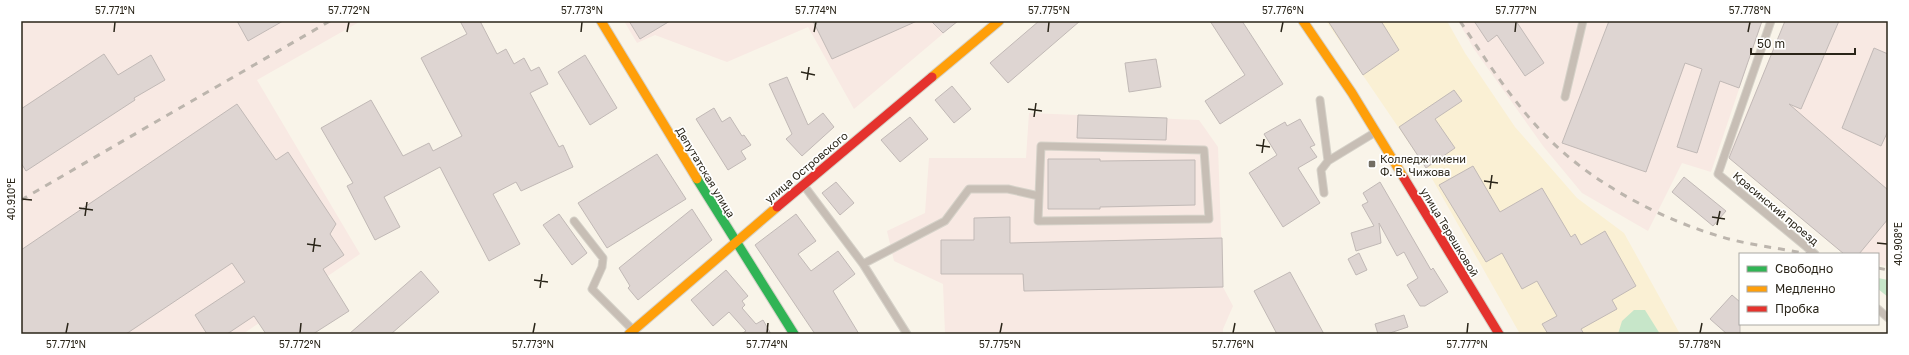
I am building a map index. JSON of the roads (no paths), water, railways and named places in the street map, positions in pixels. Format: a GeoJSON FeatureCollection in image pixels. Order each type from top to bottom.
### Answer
{"type":"FeatureCollection","features":[{"type":"Feature","properties":{"kind":"street","name":"Депутатская улица"},"geometry":{"type":"LineString","coordinates":[[601,21],[735,242],[794,334]]}},
{"type":"Feature","properties":{"kind":"street","name":"улица Островского"},"geometry":{"type":"LineString","coordinates":[[631,332],[735,242],[999,21]]}},
{"type":"Feature","properties":{"kind":"street","name":"улица Терешковой"},"geometry":{"type":"LineString","coordinates":[[1303,21],[1376,132],[1499,334]]}},
{"type":"Feature","properties":{"kind":"lane"},"geometry":{"type":"LineString","coordinates":[[1565,97],[1583,21]]}},
{"type":"Feature","properties":{"kind":"lane","name":"Красинский проезд"},"geometry":{"type":"LineString","coordinates":[[1771,21],[1718,174],[1814,253]]}},
{"type":"Feature","properties":{"kind":"lane"},"geometry":{"type":"LineString","coordinates":[[1320,100],[1328,161]]}},
{"type":"Feature","properties":{"kind":"lane"},"geometry":{"type":"LineString","coordinates":[[1324,193],[1322,170],[1328,161],[1376,132]]}},
{"type":"Feature","properties":{"kind":"lane"},"geometry":{"type":"LineString","coordinates":[[1041,146],[1204,150],[1209,219],[1038,222],[1039,196],[1041,146]]}},
{"type":"Feature","properties":{"kind":"lane"},"geometry":{"type":"LineString","coordinates":[[804,185],[863,264],[907,334]]}},
{"type":"Feature","properties":{"kind":"lane"},"geometry":{"type":"LineString","coordinates":[[863,264],[945,221],[969,189],[1008,189],[1039,196]]}},
{"type":"Feature","properties":{"kind":"lane"},"geometry":{"type":"LineString","coordinates":[[574,221],[604,258],[602,267],[592,289],[631,332]]}},
{"type":"Feature","properties":{"kind":"lane"},"geometry":{"type":"LineString","coordinates":[[1879,310],[1888,318]]}},
{"type":"Feature","properties":{"kind":"railway"},"geometry":{"type":"LineString","coordinates":[[21,200],[330,21]]}},
{"type":"Feature","properties":{"kind":"railway"},"geometry":{"type":"LineString","coordinates":[[1460,21],[1500,80],[1533,122],[1563,152],[1604,183],[1651,209],[1698,229],[1743,242],[1803,253]]}},
{"type":"Feature","properties":{"kind":"railway"},"geometry":{"type":"LineString","coordinates":[[1879,268],[1888,270]]}},
{"type":"Feature","properties":{"kind":"place","name":"Колледж имени Ф. В. Чижова"},"geometry":{"type":"Point","coordinates":[1372,164]}}]}
